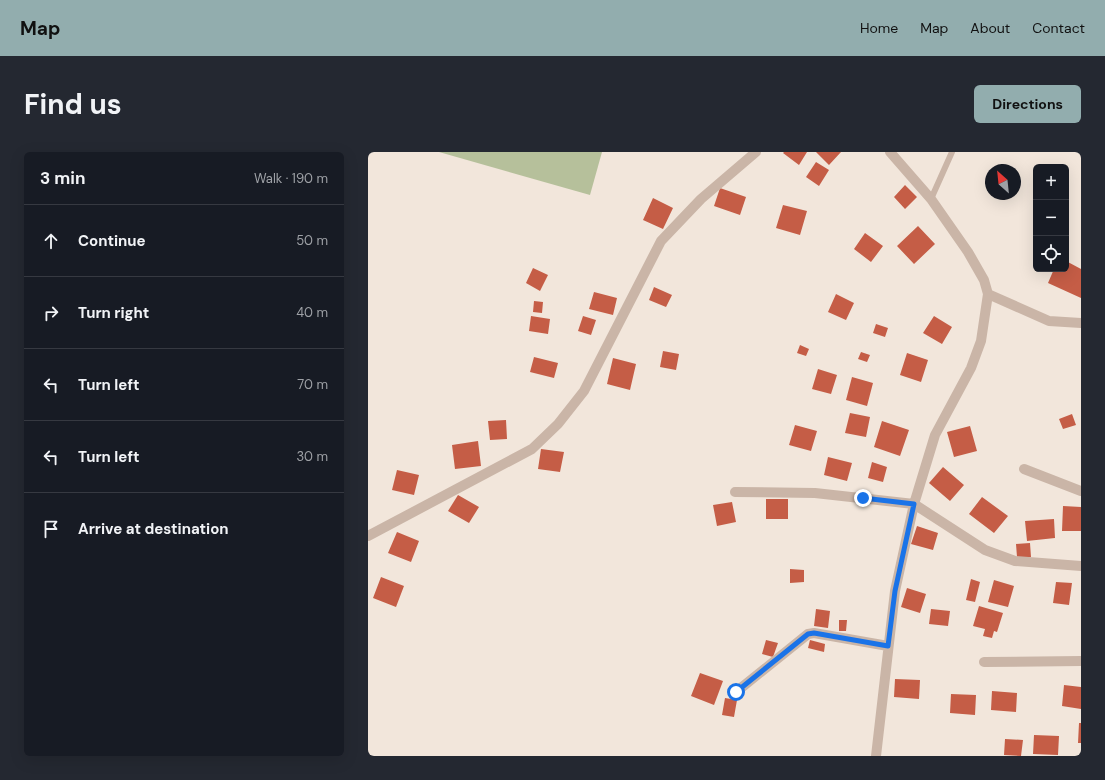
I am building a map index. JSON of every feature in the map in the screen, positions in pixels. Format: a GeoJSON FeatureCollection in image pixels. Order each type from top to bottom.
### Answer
{"type":"FeatureCollection","features":[{"type":"Feature","properties":{"kind":"street"},"geometry":{"type":"LineString","coordinates":[[368,536],[532,449],[558,424],[584,392],[662,241],[701,199],[756,152]]}},
{"type":"Feature","properties":{"kind":"street"},"geometry":{"type":"LineString","coordinates":[[876,756],[895,591],[914,504],[935,435],[971,368],[981,341],[988,294],[984,280],[968,252],[931,199],[890,152]]}},
{"type":"Feature","properties":{"kind":"street"},"geometry":{"type":"LineString","coordinates":[[988,294],[1050,321],[1081,323]]}},
{"type":"Feature","properties":{"kind":"street"},"geometry":{"type":"LineString","coordinates":[[1024,470],[1081,491]]}},
{"type":"Feature","properties":{"kind":"street"},"geometry":{"type":"LineString","coordinates":[[735,492],[815,493],[914,504],[985,550],[1015,561],[1081,566]]}},
{"type":"Feature","properties":{"kind":"street"},"geometry":{"type":"LineString","coordinates":[[736,692],[808,634],[814,633],[888,646]]}},
{"type":"Feature","properties":{"kind":"street"},"geometry":{"type":"LineString","coordinates":[[984,662],[1081,661]]}},
{"type":"Feature","properties":{"kind":"lane"},"geometry":{"type":"LineString","coordinates":[[931,199],[952,152]]}},
{"type":"Feature","properties":{"kind":"green space"},"geometry":{"type":"Polygon","coordinates":[[[439,152],[602,152],[590,195],[439,152]]]}},
{"type":"Feature","properties":{"kind":"building"},"geometry":{"type":"Polygon","coordinates":[[[807,152],[799,165],[783,153],[807,152]]]}},
{"type":"Feature","properties":{"kind":"building"},"geometry":{"type":"Polygon","coordinates":[[[816,152],[841,152],[829,165],[816,152]]]}},
{"type":"Feature","properties":{"kind":"building"},"geometry":{"type":"Polygon","coordinates":[[[816,162],[829,170],[819,186],[806,177],[816,162]]]}},
{"type":"Feature","properties":{"kind":"building"},"geometry":{"type":"Polygon","coordinates":[[[905,185],[917,197],[905,209],[894,197],[905,185]]]}},
{"type":"Feature","properties":{"kind":"building"},"geometry":{"type":"Polygon","coordinates":[[[720,188],[746,197],[740,215],[714,206],[720,188]]]}},
{"type":"Feature","properties":{"kind":"building"},"geometry":{"type":"Polygon","coordinates":[[[653,198],[673,208],[663,229],[643,220],[653,198]]]}},
{"type":"Feature","properties":{"kind":"building"},"geometry":{"type":"Polygon","coordinates":[[[783,205],[807,211],[800,235],[776,228],[783,205]]]}},
{"type":"Feature","properties":{"kind":"building"},"geometry":{"type":"Polygon","coordinates":[[[918,226],[935,244],[914,264],[897,246],[918,226]]]}},
{"type":"Feature","properties":{"kind":"building"},"geometry":{"type":"Polygon","coordinates":[[[865,233],[883,246],[871,262],[854,249],[865,233]]]}},
{"type":"Feature","properties":{"kind":"building"},"geometry":{"type":"Polygon","coordinates":[[[1069,263],[1081,269],[1081,298],[1048,283],[1053,272],[1069,272],[1069,263]]]}},
{"type":"Feature","properties":{"kind":"building"},"geometry":{"type":"Polygon","coordinates":[[[533,268],[548,275],[540,291],[526,283],[533,268]]]}},
{"type":"Feature","properties":{"kind":"building"},"geometry":{"type":"Polygon","coordinates":[[[654,287],[672,295],[666,307],[649,300],[654,287]]]}},
{"type":"Feature","properties":{"kind":"building"},"geometry":{"type":"Polygon","coordinates":[[[594,292],[617,298],[613,315],[589,309],[594,292]]]}},
{"type":"Feature","properties":{"kind":"building"},"geometry":{"type":"Polygon","coordinates":[[[836,294],[854,303],[846,320],[828,312],[836,294]]]}},
{"type":"Feature","properties":{"kind":"building"},"geometry":{"type":"Polygon","coordinates":[[[534,301],[543,302],[542,313],[533,312],[534,301]]]}},
{"type":"Feature","properties":{"kind":"building"},"geometry":{"type":"Polygon","coordinates":[[[531,316],[550,319],[548,334],[529,331],[531,316]]]}},
{"type":"Feature","properties":{"kind":"building"},"geometry":{"type":"Polygon","coordinates":[[[583,316],[596,320],[591,335],[578,331],[583,316]]]}},
{"type":"Feature","properties":{"kind":"building"},"geometry":{"type":"Polygon","coordinates":[[[934,316],[952,327],[942,344],[923,333],[934,316]]]}},
{"type":"Feature","properties":{"kind":"building"},"geometry":{"type":"Polygon","coordinates":[[[876,324],[888,328],[885,337],[873,333],[876,324]]]}},
{"type":"Feature","properties":{"kind":"building"},"geometry":{"type":"Polygon","coordinates":[[[800,345],[809,349],[806,356],[797,353],[800,345]]]}},
{"type":"Feature","properties":{"kind":"building"},"geometry":{"type":"Polygon","coordinates":[[[663,351],[679,354],[676,370],[660,367],[663,351]]]}},
{"type":"Feature","properties":{"kind":"building"},"geometry":{"type":"Polygon","coordinates":[[[861,352],[870,355],[867,362],[858,359],[861,352]]]}},
{"type":"Feature","properties":{"kind":"building"},"geometry":{"type":"Polygon","coordinates":[[[907,353],[928,360],[921,382],[900,375],[907,353]]]}},
{"type":"Feature","properties":{"kind":"building"},"geometry":{"type":"Polygon","coordinates":[[[534,357],[558,363],[554,378],[530,372],[534,357]]]}},
{"type":"Feature","properties":{"kind":"building"},"geometry":{"type":"Polygon","coordinates":[[[613,358],[636,364],[630,390],[607,384],[613,358]]]}},
{"type":"Feature","properties":{"kind":"building"},"geometry":{"type":"Polygon","coordinates":[[[818,369],[837,375],[831,394],[812,389],[818,369]]]}},
{"type":"Feature","properties":{"kind":"building"},"geometry":{"type":"Polygon","coordinates":[[[852,377],[873,383],[867,406],[846,400],[852,377]]]}},
{"type":"Feature","properties":{"kind":"building"},"geometry":{"type":"Polygon","coordinates":[[[850,413],[870,417],[866,437],[845,433],[850,413]]]}},
{"type":"Feature","properties":{"kind":"building"},"geometry":{"type":"Polygon","coordinates":[[[1072,414],[1076,425],[1063,429],[1059,419],[1072,414]]]}},
{"type":"Feature","properties":{"kind":"building"},"geometry":{"type":"Polygon","coordinates":[[[506,420],[507,439],[490,440],[488,421],[506,420]]]}},
{"type":"Feature","properties":{"kind":"building"},"geometry":{"type":"Polygon","coordinates":[[[882,421],[909,430],[900,456],[874,447],[882,421]]]}},
{"type":"Feature","properties":{"kind":"building"},"geometry":{"type":"Polygon","coordinates":[[[795,425],[817,431],[811,451],[789,445],[795,425]]]}},
{"type":"Feature","properties":{"kind":"building"},"geometry":{"type":"Polygon","coordinates":[[[970,426],[977,451],[954,457],[947,432],[970,426]]]}},
{"type":"Feature","properties":{"kind":"building"},"geometry":{"type":"Polygon","coordinates":[[[478,441],[481,466],[455,469],[452,445],[478,441]]]}},
{"type":"Feature","properties":{"kind":"building"},"geometry":{"type":"Polygon","coordinates":[[[541,449],[564,452],[560,472],[538,469],[541,449]]]}},
{"type":"Feature","properties":{"kind":"building"},"geometry":{"type":"Polygon","coordinates":[[[828,457],[852,463],[847,481],[824,475],[828,457]]]}},
{"type":"Feature","properties":{"kind":"building"},"geometry":{"type":"Polygon","coordinates":[[[872,462],[887,467],[883,482],[868,478],[872,462]]]}},
{"type":"Feature","properties":{"kind":"building"},"geometry":{"type":"Polygon","coordinates":[[[943,467],[964,485],[950,501],[929,483],[943,467]]]}},
{"type":"Feature","properties":{"kind":"building"},"geometry":{"type":"Polygon","coordinates":[[[397,470],[419,475],[414,495],[392,490],[397,470]]]}},
{"type":"Feature","properties":{"kind":"building"},"geometry":{"type":"Polygon","coordinates":[[[458,495],[479,507],[469,523],[448,511],[458,495]]]}},
{"type":"Feature","properties":{"kind":"building"},"geometry":{"type":"Polygon","coordinates":[[[982,497],[1008,516],[994,533],[969,514],[982,497]]]}},
{"type":"Feature","properties":{"kind":"building"},"geometry":{"type":"Polygon","coordinates":[[[766,499],[788,499],[788,519],[766,519],[766,499]]]}},
{"type":"Feature","properties":{"kind":"building"},"geometry":{"type":"Polygon","coordinates":[[[732,502],[736,522],[717,526],[713,505],[732,502]]]}},
{"type":"Feature","properties":{"kind":"building"},"geometry":{"type":"Polygon","coordinates":[[[1063,506],[1081,507],[1081,531],[1062,531],[1063,506]]]}},
{"type":"Feature","properties":{"kind":"building"},"geometry":{"type":"Polygon","coordinates":[[[1054,519],[1055,538],[1027,541],[1025,521],[1054,519]]]}},
{"type":"Feature","properties":{"kind":"building"},"geometry":{"type":"Polygon","coordinates":[[[917,526],[938,533],[933,550],[911,544],[917,526]]]}},
{"type":"Feature","properties":{"kind":"building"},"geometry":{"type":"Polygon","coordinates":[[[397,532],[419,541],[411,562],[388,553],[397,532]]]}},
{"type":"Feature","properties":{"kind":"building"},"geometry":{"type":"Polygon","coordinates":[[[1030,543],[1031,557],[1017,557],[1016,544],[1030,543]]]}},
{"type":"Feature","properties":{"kind":"building"},"geometry":{"type":"Polygon","coordinates":[[[790,569],[804,570],[804,582],[790,583],[790,569]]]}},
{"type":"Feature","properties":{"kind":"building"},"geometry":{"type":"Polygon","coordinates":[[[381,577],[404,586],[396,607],[373,598],[381,577]]]}},
{"type":"Feature","properties":{"kind":"building"},"geometry":{"type":"Polygon","coordinates":[[[971,579],[980,582],[975,602],[966,600],[971,579]]]}},
{"type":"Feature","properties":{"kind":"building"},"geometry":{"type":"Polygon","coordinates":[[[994,580],[1014,586],[1008,607],[988,602],[994,580]]]}},
{"type":"Feature","properties":{"kind":"building"},"geometry":{"type":"Polygon","coordinates":[[[1056,582],[1072,583],[1069,605],[1053,603],[1056,582]]]}},
{"type":"Feature","properties":{"kind":"building"},"geometry":{"type":"Polygon","coordinates":[[[907,588],[926,594],[920,613],[901,607],[907,588]]]}},
{"type":"Feature","properties":{"kind":"building"},"geometry":{"type":"Polygon","coordinates":[[[979,606],[1003,613],[997,632],[994,631],[992,638],[983,636],[985,629],[973,626],[979,606]]]}},
{"type":"Feature","properties":{"kind":"building"},"geometry":{"type":"Polygon","coordinates":[[[816,609],[830,611],[828,628],[814,626],[816,609]]]}},
{"type":"Feature","properties":{"kind":"building"},"geometry":{"type":"Polygon","coordinates":[[[931,609],[950,611],[948,626],[929,624],[931,609]]]}},
{"type":"Feature","properties":{"kind":"building"},"geometry":{"type":"Polygon","coordinates":[[[839,620],[847,620],[846,631],[839,631],[839,620]]]}},
{"type":"Feature","properties":{"kind":"building"},"geometry":{"type":"Polygon","coordinates":[[[766,640],[778,643],[773,657],[762,654],[766,640]]]}},
{"type":"Feature","properties":{"kind":"building"},"geometry":{"type":"Polygon","coordinates":[[[810,640],[825,644],[824,652],[808,648],[810,640]]]}},
{"type":"Feature","properties":{"kind":"building"},"geometry":{"type":"Polygon","coordinates":[[[700,673],[723,681],[714,705],[691,696],[700,673]]]}},
{"type":"Feature","properties":{"kind":"building"},"geometry":{"type":"Polygon","coordinates":[[[895,679],[920,680],[919,699],[894,697],[895,679]]]}},
{"type":"Feature","properties":{"kind":"building"},"geometry":{"type":"Polygon","coordinates":[[[1064,685],[1081,687],[1081,709],[1062,706],[1064,685]]]}},
{"type":"Feature","properties":{"kind":"building"},"geometry":{"type":"Polygon","coordinates":[[[992,691],[1017,693],[1016,712],[991,710],[992,691]]]}},
{"type":"Feature","properties":{"kind":"building"},"geometry":{"type":"Polygon","coordinates":[[[951,694],[976,695],[975,715],[950,713],[951,694]]]}},
{"type":"Feature","properties":{"kind":"building"},"geometry":{"type":"Polygon","coordinates":[[[725,698],[737,700],[734,717],[722,715],[725,698]]]}},
{"type":"Feature","properties":{"kind":"building"},"geometry":{"type":"Polygon","coordinates":[[[1079,723],[1081,723],[1081,743],[1078,743],[1079,723]]]}},
{"type":"Feature","properties":{"kind":"building"},"geometry":{"type":"Polygon","coordinates":[[[1034,735],[1059,736],[1058,755],[1033,754],[1034,735]]]}},
{"type":"Feature","properties":{"kind":"building"},"geometry":{"type":"Polygon","coordinates":[[[1005,739],[1023,740],[1021,756],[1004,755],[1005,739]]]}},
{"type":"Feature","properties":{"kind":"route"},"geometry":{"type":"LineString","coordinates":[[736,692],[808,634],[814,633],[888,646],[895,591],[914,504],[863,498]]}}]}
